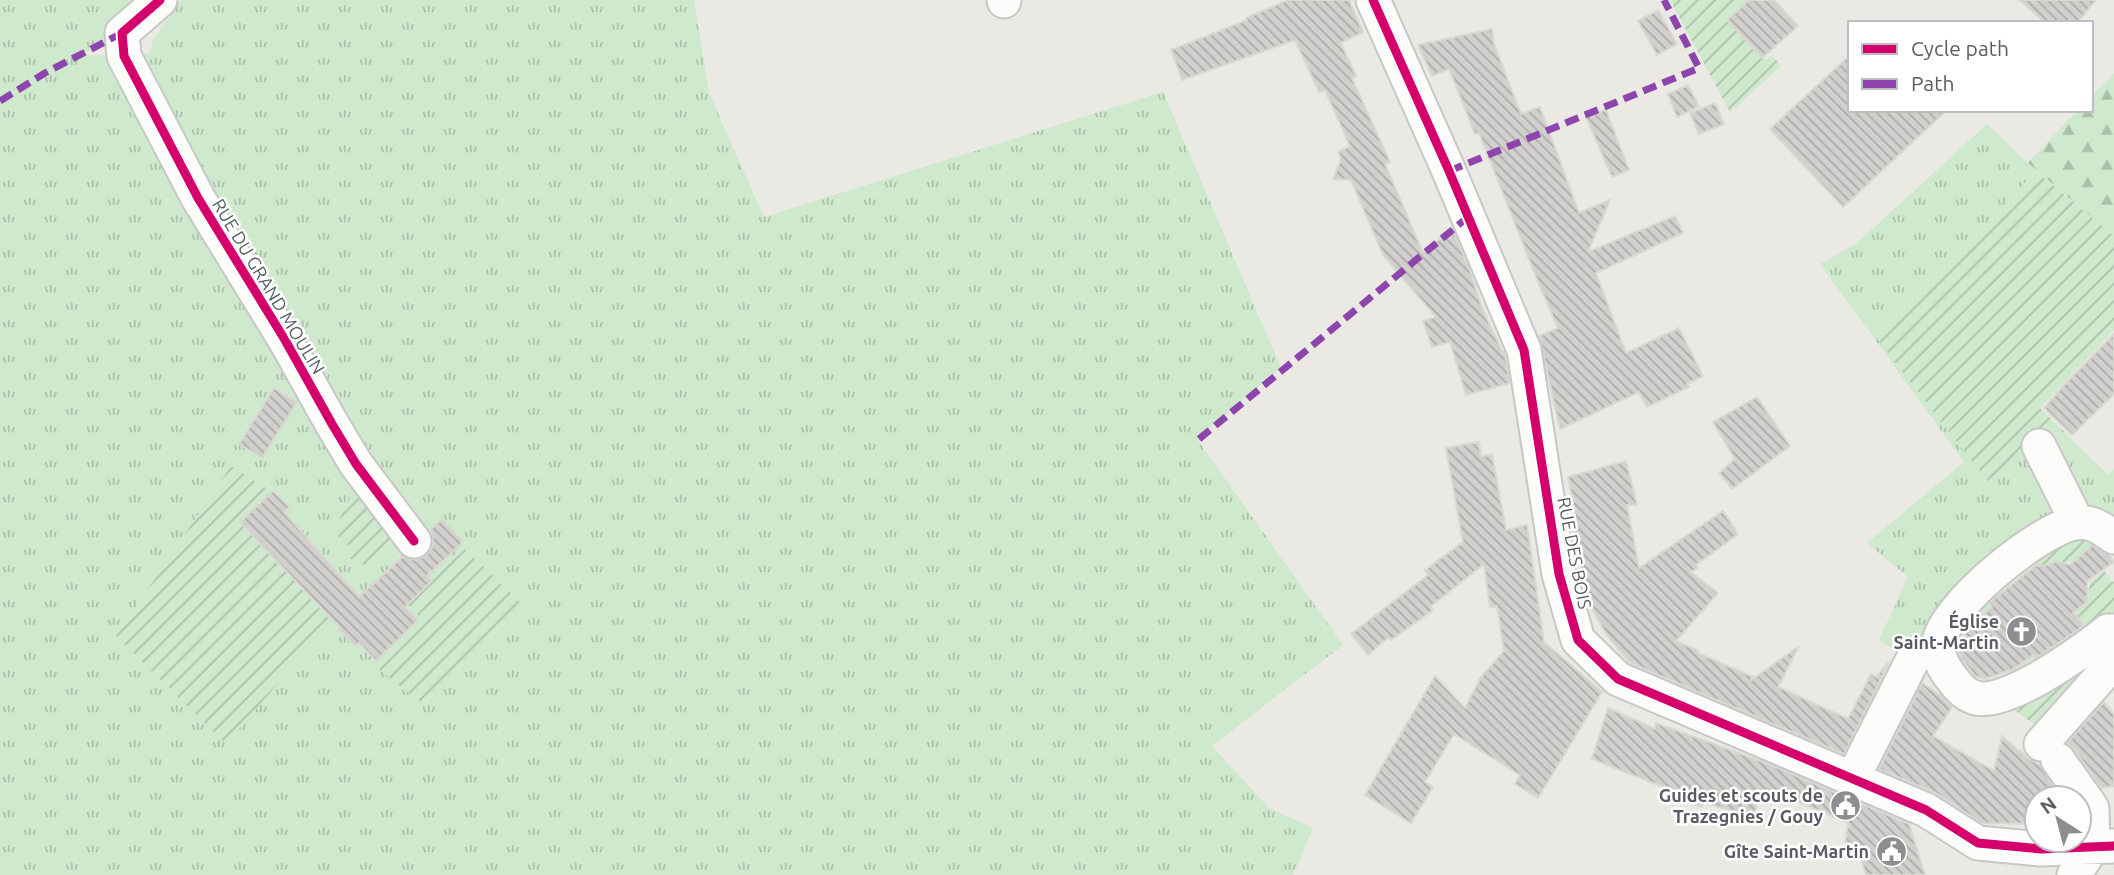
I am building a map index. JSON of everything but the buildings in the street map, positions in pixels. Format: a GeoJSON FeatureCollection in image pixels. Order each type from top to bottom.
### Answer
{"type":"FeatureCollection","features":[{"type":"Feature","properties":{"kind":"street","name":"RUE DU GRAND MOULIN"},"geometry":{"type":"LineString","coordinates":[[160,0],[122,33],[124,57],[198,198],[273,319],[356,464],[414,541]]}},
{"type":"Feature","properties":{"kind":"street","name":"RUE DES BOIS"},"geometry":{"type":"LineString","coordinates":[[1373,0],[1449,171],[1524,351],[1559,574],[1578,640],[1618,679],[1926,810],[1978,843],[2041,849],[2104,846]]}},
{"type":"Feature","properties":{"kind":"street"},"geometry":{"type":"LineString","coordinates":[[2039,446],[2077,522]]}},
{"type":"Feature","properties":{"kind":"street"},"geometry":{"type":"LineString","coordinates":[[2113,635],[2030,684],[1987,699],[1974,698],[1959,688],[1947,673],[1938,643],[1944,627],[1963,603],[2015,555],[2053,531],[2077,522],[2097,524],[2114,537]]}},
{"type":"Feature","properties":{"kind":"street"},"geometry":{"type":"LineString","coordinates":[[2074,875],[2104,846],[2092,808],[2050,752],[2113,635]]}},
{"type":"Feature","properties":{"kind":"street"},"geometry":{"type":"LineString","coordinates":[[1854,779],[1912,661]]}},
{"type":"Feature","properties":{"kind":"green space"},"geometry":{"type":"Polygon","coordinates":[[[0,0],[160,0],[122,33],[82,55],[124,56],[150,53],[153,40],[181,0],[694,0],[709,93],[764,217],[1163,92],[1281,368],[1197,439],[1343,645],[1212,746],[1269,808],[1313,828],[1293,875],[0,875],[0,0]]]}},
{"type":"Feature","properties":{"kind":"green space"},"geometry":{"type":"Polygon","coordinates":[[[1670,0],[1754,0],[1731,22],[1766,60],[1772,55],[1781,66],[1730,112],[1670,0]]]}},
{"type":"Feature","properties":{"kind":"green space"},"geometry":{"type":"Polygon","coordinates":[[[2114,73],[2114,236],[2028,163],[2076,112],[2093,112],[2093,95],[2114,73]]]}},
{"type":"Feature","properties":{"kind":"green space"},"geometry":{"type":"Polygon","coordinates":[[[1987,124],[2036,171],[1878,339],[1990,484],[2052,420],[2108,475],[2114,469],[2114,537],[2097,525],[1963,603],[1943,680],[1879,640],[1908,577],[1867,543],[1964,462],[1820,264],[1857,243],[1987,124]]]}},
{"type":"Feature","properties":{"kind":"green space"},"geometry":{"type":"Polygon","coordinates":[[[2036,171],[2114,236],[2114,330],[2040,408],[2052,420],[1990,484],[1877,339],[2036,171]]]}},
{"type":"Feature","properties":{"kind":"green space"},"geometry":{"type":"Polygon","coordinates":[[[231,466],[280,497],[246,529],[331,621],[226,744],[116,636],[231,466]]]}},
{"type":"Feature","properties":{"kind":"green space"},"geometry":{"type":"Polygon","coordinates":[[[356,486],[391,535],[387,551],[380,558],[364,565],[349,558],[355,551],[333,532],[356,486]]]}},
{"type":"Feature","properties":{"kind":"green space"},"geometry":{"type":"Polygon","coordinates":[[[2077,522],[2098,543],[2075,562],[2057,562],[2041,574],[2032,562],[1988,596],[1998,608],[1950,645],[1944,627],[2077,522]]]}},
{"type":"Feature","properties":{"kind":"green space"},"geometry":{"type":"Polygon","coordinates":[[[465,549],[523,605],[423,704],[373,665],[421,619],[407,603],[465,549]]]}},
{"type":"Feature","properties":{"kind":"green space"},"geometry":{"type":"Polygon","coordinates":[[[2104,571],[2114,583],[2114,615],[2108,631],[2049,735],[1986,690],[2033,653],[2041,663],[2085,629],[2071,613],[2087,600],[2090,582],[2104,571]]]}},
{"type":"Feature","properties":{"kind":"marked path"},"geometry":{"type":"LineString","coordinates":[[1449,171],[1699,68],[1664,0]]}},
{"type":"Feature","properties":{"kind":"marked path"},"geometry":{"type":"LineString","coordinates":[[0,101],[45,73],[122,33]]}},
{"type":"Feature","properties":{"kind":"marked path"},"geometry":{"type":"LineString","coordinates":[[1199,439],[1468,217]]}},
{"type":"Feature","properties":{"kind":"cycle path"},"geometry":{"type":"LineString","coordinates":[[160,0],[122,33],[124,56],[198,198],[285,340],[332,424],[356,464],[414,541]]}},
{"type":"Feature","properties":{"kind":"cycle path"},"geometry":{"type":"LineString","coordinates":[[1373,0],[1524,350],[1559,574],[1578,640],[1618,679],[1926,810],[1978,843],[2041,849],[2114,846]]}},
{"type":"Feature","properties":{"kind":"place","name":"Église Saint-Martin"},"geometry":{"type":"Point","coordinates":[2022,631]}},
{"type":"Feature","properties":{"kind":"place","name":"Guides et scouts de Trazegnies / Gouy"},"geometry":{"type":"Point","coordinates":[1846,805]}},
{"type":"Feature","properties":{"kind":"place","name":"Gîte Saint-Martin"},"geometry":{"type":"Point","coordinates":[1892,851]}}]}
